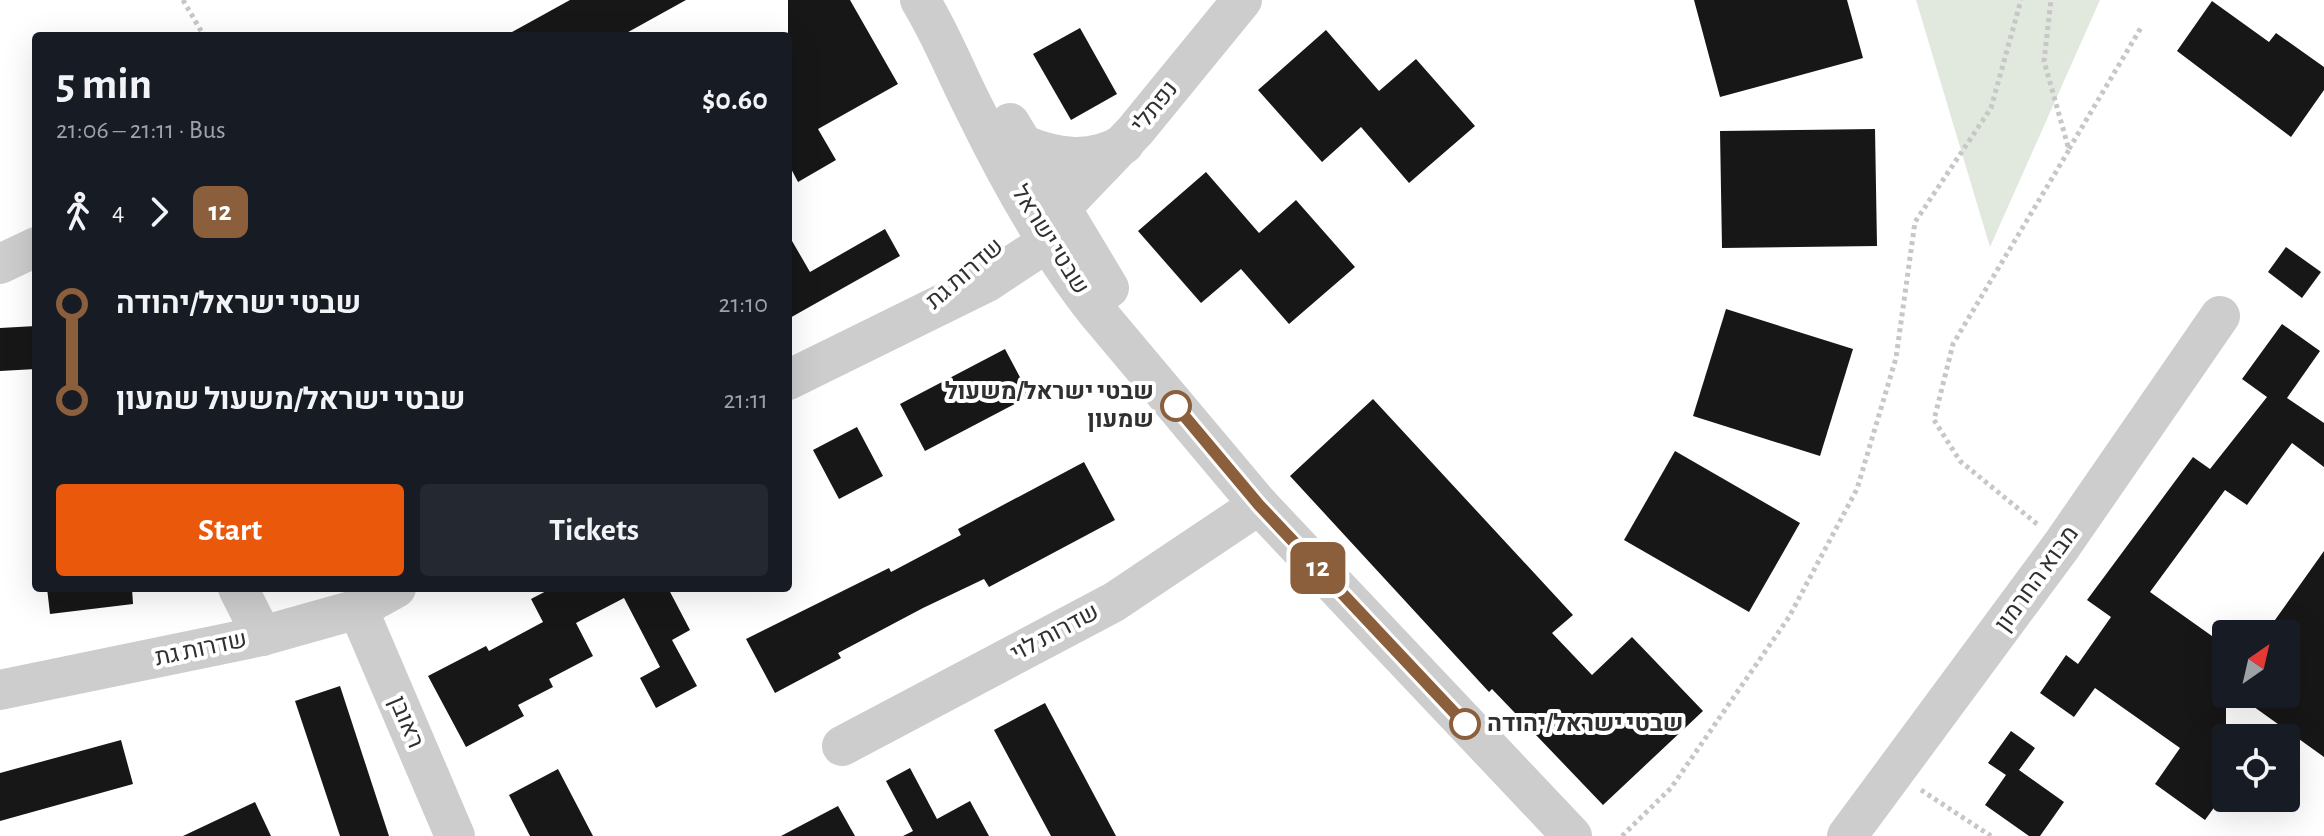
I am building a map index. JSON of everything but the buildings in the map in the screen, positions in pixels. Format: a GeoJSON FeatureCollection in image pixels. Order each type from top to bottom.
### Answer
{"type":"FeatureCollection","features":[{"type":"Feature","properties":{"kind":"street","name":"שבטי ישראל"},"geometry":{"type":"LineString","coordinates":[[920,0],[945,40],[996,103],[1024,145],[1047,222],[1096,311],[1259,505],[1572,836]]}},
{"type":"Feature","properties":{"kind":"street","name":"נפתלי"},"geometry":{"type":"LineString","coordinates":[[1047,222],[1124,144],[1242,0]]}},
{"type":"Feature","properties":{"kind":"street","name":"שבטי ישראל"},"geometry":{"type":"LineString","coordinates":[[945,40],[973,108],[1047,222],[1187,419]]}},
{"type":"Feature","properties":{"kind":"street"},"geometry":{"type":"LineString","coordinates":[[1024,145],[1070,157],[1101,155],[1124,144]]}},
{"type":"Feature","properties":{"kind":"street","name":"שדרות גת"},"geometry":{"type":"LineString","coordinates":[[792,378],[987,282],[1047,222]]}},
{"type":"Feature","properties":{"kind":"street","name":"שדרות גת"},"geometry":{"type":"LineString","coordinates":[[919,314],[1047,222]]}},
{"type":"Feature","properties":{"kind":"street"},"geometry":{"type":"LineString","coordinates":[[0,264],[32,249]]}},
{"type":"Feature","properties":{"kind":"street"},"geometry":{"type":"LineString","coordinates":[[987,282],[1025,281],[1096,311]]}},
{"type":"Feature","properties":{"kind":"street","name":"מבוא החרמון"},"geometry":{"type":"LineString","coordinates":[[1847,836],[2062,545],[2220,316]]}},
{"type":"Feature","properties":{"kind":"street","name":"שדרות לוי"},"geometry":{"type":"LineString","coordinates":[[842,746],[1114,602],[1259,505]]}},
{"type":"Feature","properties":{"kind":"street"},"geometry":{"type":"LineString","coordinates":[[240,592],[262,636]]}},
{"type":"Feature","properties":{"kind":"street","name":"שדרות גת"},"geometry":{"type":"LineString","coordinates":[[0,690],[262,636],[358,609],[389,592]]}},
{"type":"Feature","properties":{"kind":"street","name":"ראובן"},"geometry":{"type":"LineString","coordinates":[[358,609],[455,836]]}},
{"type":"Feature","properties":{"kind":"path"},"geometry":{"type":"LineString","coordinates":[[183,0],[202,32]]}},
{"type":"Feature","properties":{"kind":"path"},"geometry":{"type":"LineString","coordinates":[[1622,836],[1671,788],[1789,617],[1857,489],[1896,358],[1915,222],[1991,108],[2021,0]]}},
{"type":"Feature","properties":{"kind":"path"},"geometry":{"type":"LineString","coordinates":[[2051,0],[2044,61],[2069,150]]}},
{"type":"Feature","properties":{"kind":"path"},"geometry":{"type":"LineString","coordinates":[[2062,545],[1960,461],[1934,420],[1953,344],[2142,26]]}},
{"type":"Feature","properties":{"kind":"path"},"geometry":{"type":"LineString","coordinates":[[1895,773],[1991,836]]}},
{"type":"Feature","properties":{"kind":"shaded area"},"geometry":{"type":"Polygon","coordinates":[[[1916,0],[2100,0],[1990,247],[1916,0]]]}},
{"type":"Feature","properties":{"kind":"bus line","name":"12"},"geometry":{"type":"LineString","coordinates":[[1176,406],[1259,505],[1465,724]]}},
{"type":"Feature","properties":{"kind":"place","name":"שבטי ישראל/משעול שמעון"},"geometry":{"type":"Point","coordinates":[1176,406]}},
{"type":"Feature","properties":{"kind":"place","name":"שבטי ישראל/יהודה"},"geometry":{"type":"Point","coordinates":[1465,724]}}]}
